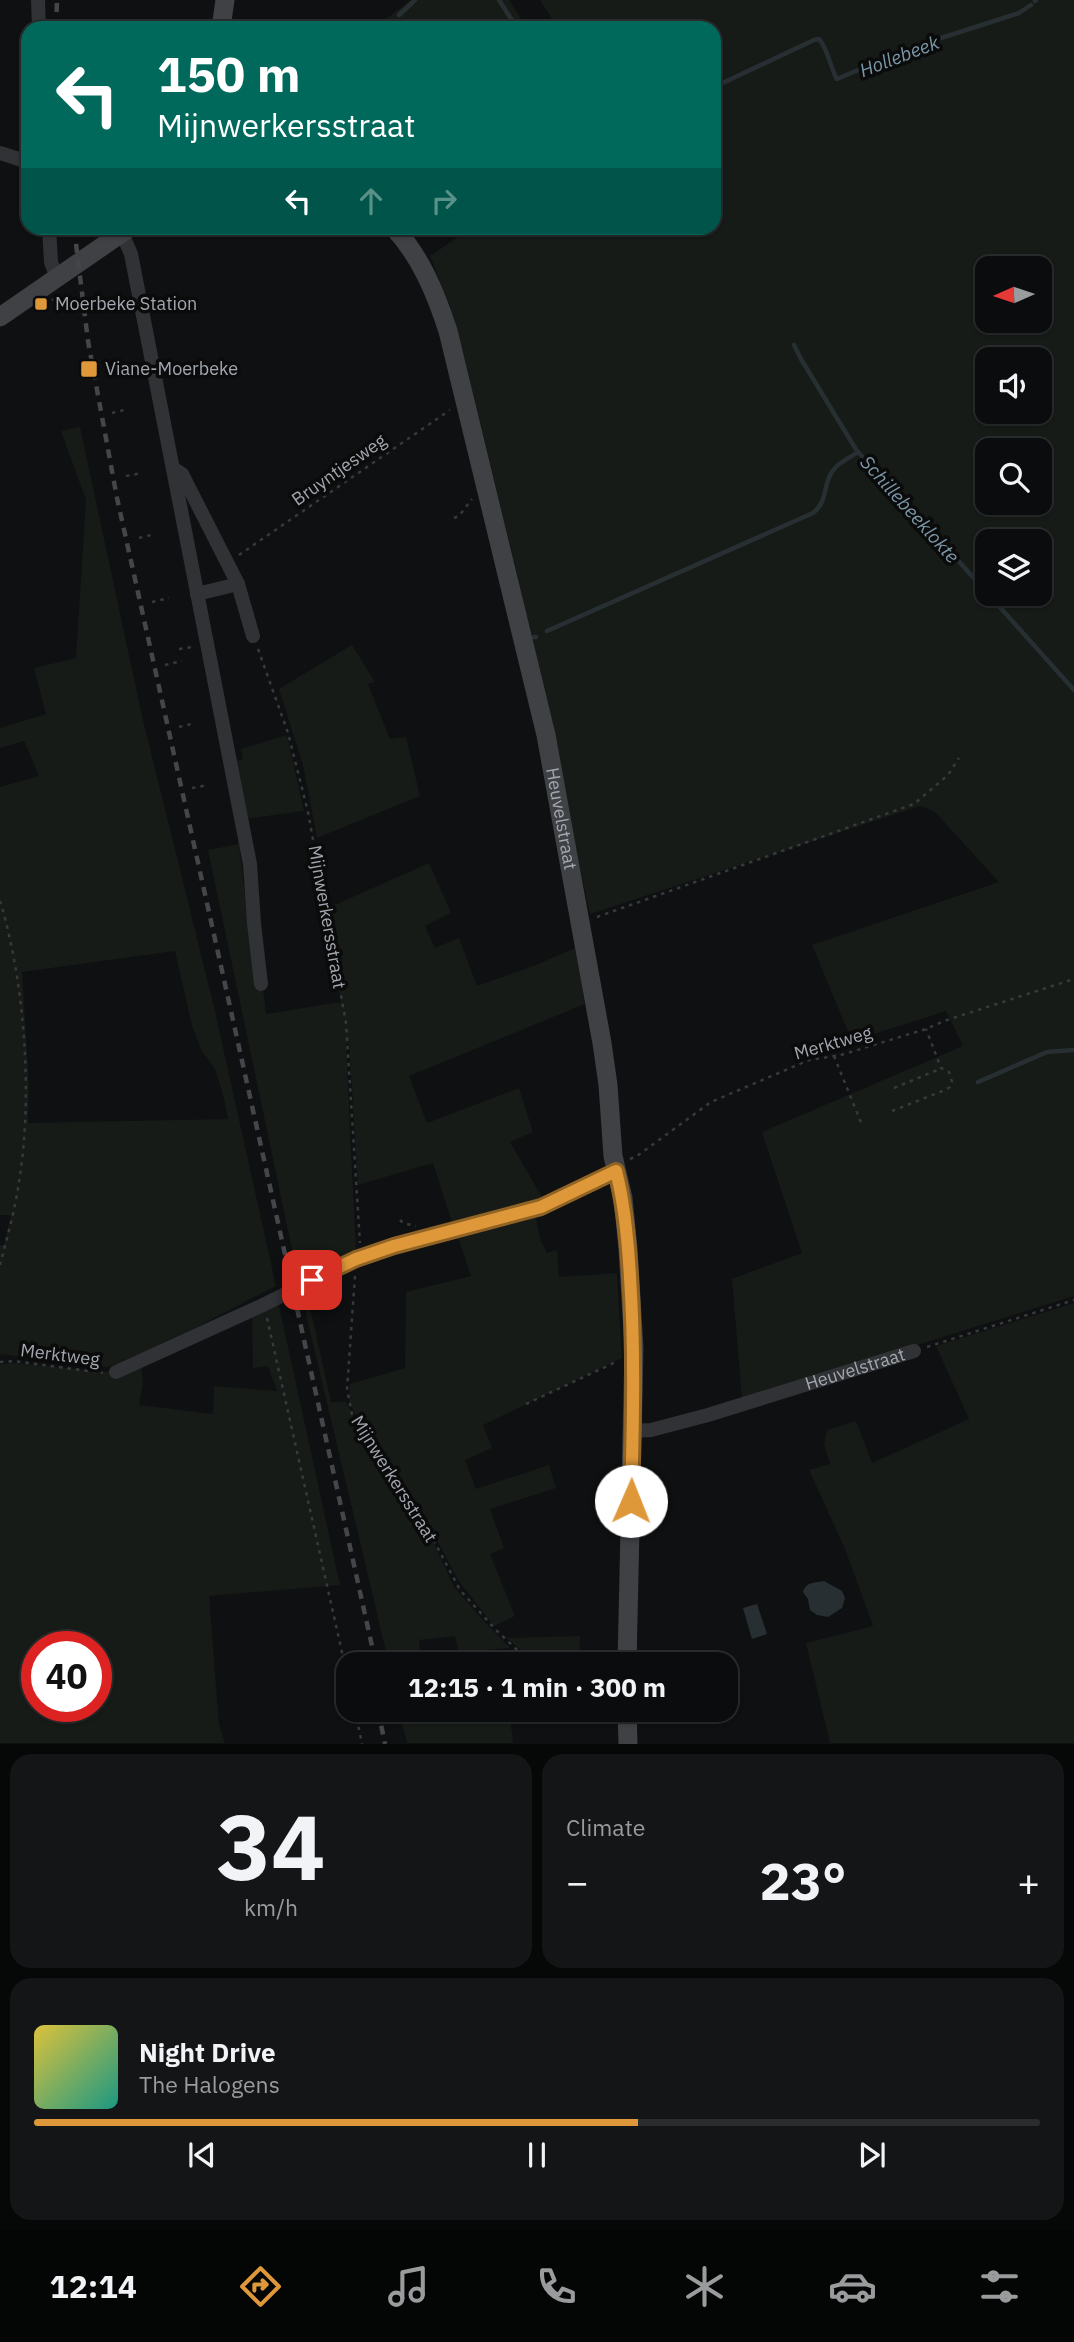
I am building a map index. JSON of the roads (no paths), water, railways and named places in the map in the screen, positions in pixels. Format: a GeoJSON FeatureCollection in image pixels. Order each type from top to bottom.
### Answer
{"type":"FeatureCollection","features":[{"type":"Feature","properties":{"kind":"street"},"geometry":{"type":"LineString","coordinates":[[38,0],[39,21]]}},
{"type":"Feature","properties":{"kind":"street"},"geometry":{"type":"LineString","coordinates":[[220,1],[221,21]]}},
{"type":"Feature","properties":{"kind":"street"},"geometry":{"type":"LineString","coordinates":[[0,153],[21,160]]}},
{"type":"Feature","properties":{"kind":"street"},"geometry":{"type":"LineString","coordinates":[[49,235],[51,262],[57,278]]}},
{"type":"Feature","properties":{"kind":"street"},"geometry":{"type":"LineString","coordinates":[[0,317],[119,235]]}},
{"type":"Feature","properties":{"kind":"street"},"geometry":{"type":"LineString","coordinates":[[127,235],[250,864],[261,984]]}},
{"type":"Feature","properties":{"kind":"street","name":"Heuvelstraat"},"geometry":{"type":"LineString","coordinates":[[399,235],[423,267],[437,298],[465,400],[543,723],[608,1085],[628,1250],[633,1353],[627,1652]]}},
{"type":"Feature","properties":{"kind":"street"},"geometry":{"type":"LineString","coordinates":[[172,468],[182,474],[228,563],[238,584],[253,636]]}},
{"type":"Feature","properties":{"kind":"street"},"geometry":{"type":"LineString","coordinates":[[197,594],[238,584]]}},
{"type":"Feature","properties":{"kind":"street"},"geometry":{"type":"LineString","coordinates":[[117,1372],[356,1259],[394,1246],[541,1207],[616,1168]]}},
{"type":"Feature","properties":{"kind":"street","name":"Heuvelstraat"},"geometry":{"type":"LineString","coordinates":[[633,1432],[651,1430],[735,1407],[914,1351]]}},
{"type":"Feature","properties":{"kind":"street"},"geometry":{"type":"LineString","coordinates":[[627,1722],[628,1744]]}},
{"type":"Feature","properties":{"kind":"waterway","name":"Hollebeek"},"geometry":{"type":"LineString","coordinates":[[399,15],[415,0]]}},
{"type":"Feature","properties":{"kind":"waterway","name":"Hollebeek"},"geometry":{"type":"LineString","coordinates":[[499,0],[512,21]]}},
{"type":"Feature","properties":{"kind":"waterway","name":"Hollebeek"},"geometry":{"type":"LineString","coordinates":[[721,84],[819,39],[837,79],[913,47],[1019,13],[1031,5]]}},
{"type":"Feature","properties":{"kind":"waterway","name":"Schillebeeklokte"},"geometry":{"type":"LineString","coordinates":[[794,345],[857,451],[1074,690]]}},
{"type":"Feature","properties":{"kind":"waterway"},"geometry":{"type":"LineString","coordinates":[[547,631],[813,513],[821,503],[831,473],[858,452]]}},
{"type":"Feature","properties":{"kind":"waterway"},"geometry":{"type":"LineString","coordinates":[[978,1082],[1047,1052],[1074,1050]]}},
{"type":"Feature","properties":{"kind":"railway"},"geometry":{"type":"LineString","coordinates":[[56,21],[57,0]]}},
{"type":"Feature","properties":{"kind":"railway"},"geometry":{"type":"LineString","coordinates":[[75,235],[88,341],[117,498],[373,1652]]}},
{"type":"Feature","properties":{"kind":"railway"},"geometry":{"type":"LineString","coordinates":[[380,1722],[385,1744]]}},
{"type":"Feature","properties":{"kind":"place","name":"Moerbeke Station"},"geometry":{"type":"Point","coordinates":[41,304]}},
{"type":"Feature","properties":{"kind":"place","name":"Viane-Moerbeke"},"geometry":{"type":"Point","coordinates":[89,369]}}]}
